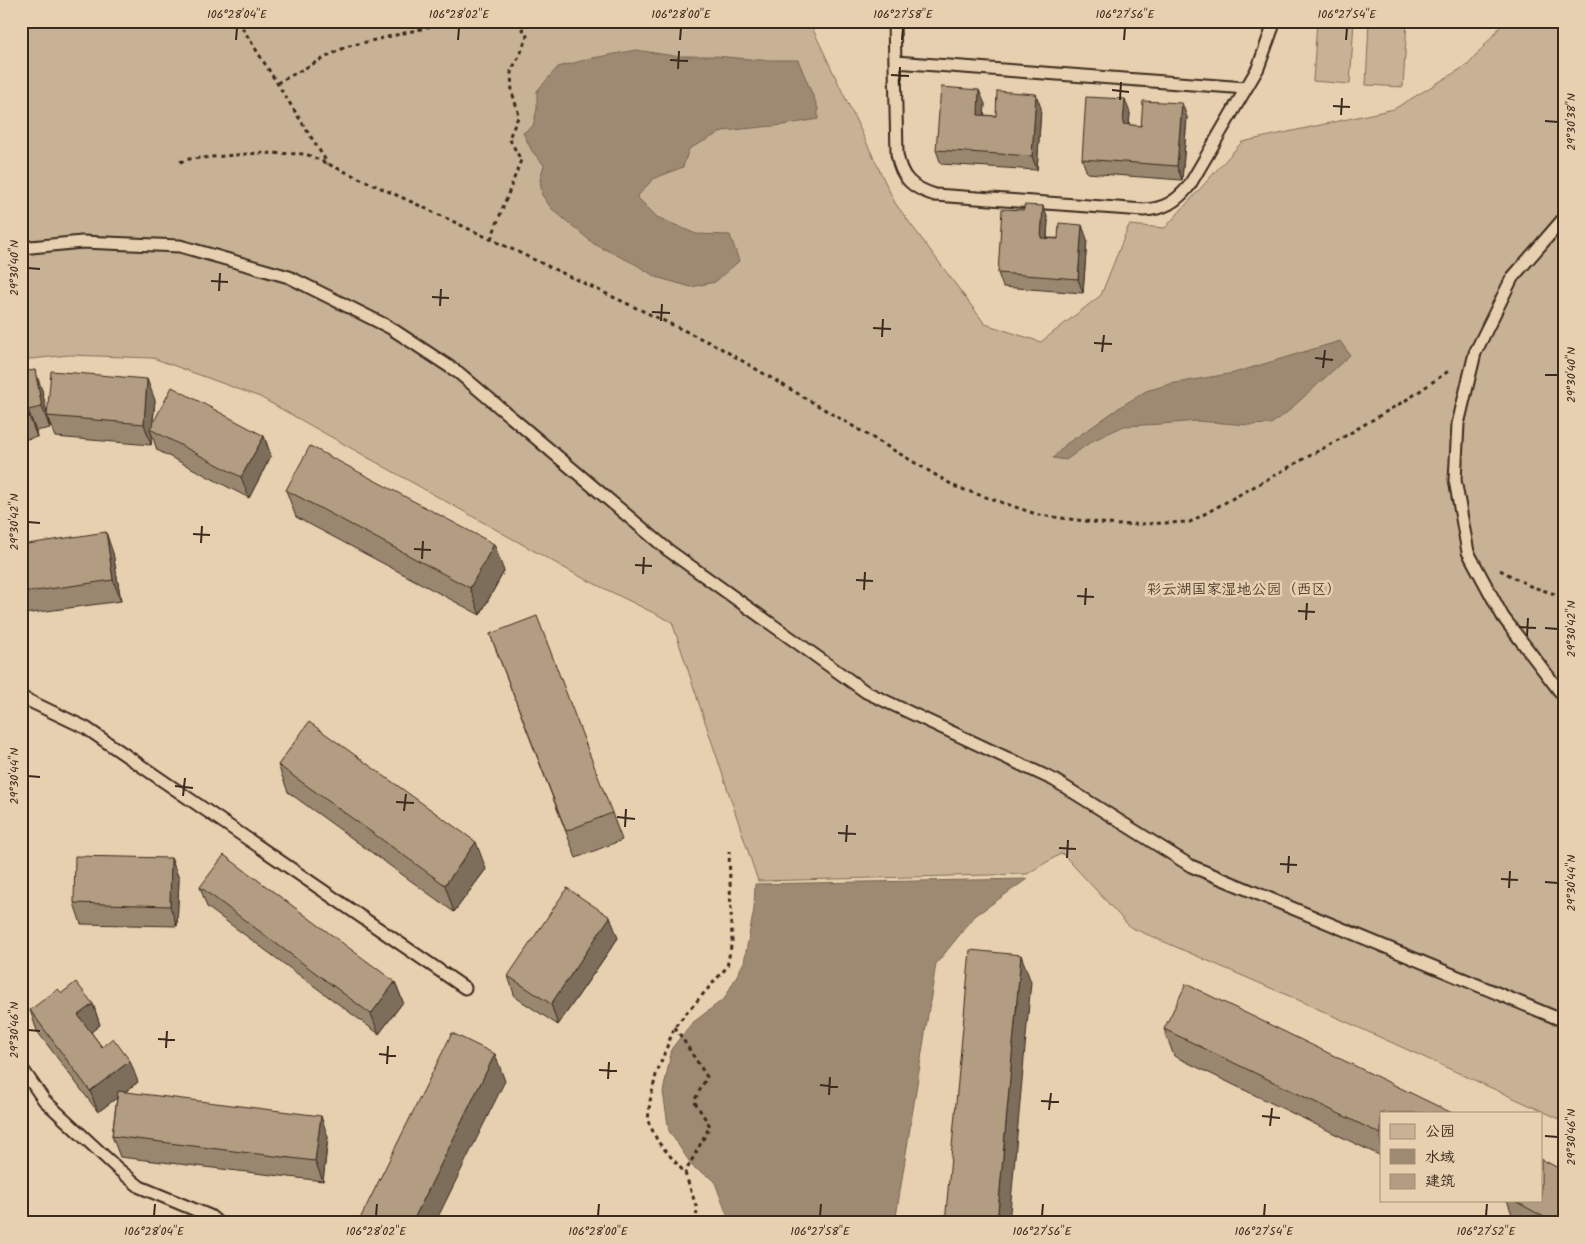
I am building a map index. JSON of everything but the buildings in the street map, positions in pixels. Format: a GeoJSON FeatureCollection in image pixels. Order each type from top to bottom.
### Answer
{"type":"FeatureCollection","features":[{"type":"Feature","properties":{"kind":"lane"},"geometry":{"type":"LineString","coordinates":[[894,21],[897,154],[899,165],[911,184],[935,195],[1144,210],[1158,209],[1168,205],[1180,197],[1189,186],[1258,68],[1275,21]]}},
{"type":"Feature","properties":{"kind":"lane"},"geometry":{"type":"LineString","coordinates":[[895,62],[1246,88]]}},
{"type":"Feature","properties":{"kind":"lane"},"geometry":{"type":"LineString","coordinates":[[1564,218],[1512,278],[1475,353],[1458,424],[1455,480],[1468,552],[1503,617],[1564,698]]}},
{"type":"Feature","properties":{"kind":"lane"},"geometry":{"type":"LineString","coordinates":[[21,248],[82,242],[180,246],[289,278],[381,323],[459,374],[668,550],[866,692],[1054,780],[1191,866],[1564,1020]]}},
{"type":"Feature","properties":{"kind":"lane"},"geometry":{"type":"LineString","coordinates":[[21,697],[86,728],[465,988]]}},
{"type":"Feature","properties":{"kind":"lane"},"geometry":{"type":"LineString","coordinates":[[21,1067],[44,1100],[140,1187],[210,1216],[218,1223]]}},
{"type":"Feature","properties":{"kind":"path"},"geometry":{"type":"LineString","coordinates":[[238,21],[328,164]]}},
{"type":"Feature","properties":{"kind":"path"},"geometry":{"type":"LineString","coordinates":[[277,83],[345,47],[455,21]]}},
{"type":"Feature","properties":{"kind":"path"},"geometry":{"type":"LineString","coordinates":[[491,239],[522,160],[509,138],[519,114],[512,92],[511,71],[520,55],[527,36],[518,21]]}},
{"type":"Feature","properties":{"kind":"path"},"geometry":{"type":"LineString","coordinates":[[180,162],[189,159],[259,152],[306,154],[717,346],[956,487],[1039,515],[1116,525],[1190,522],[1218,508],[1411,397],[1475,353]]}},
{"type":"Feature","properties":{"kind":"path"},"geometry":{"type":"LineString","coordinates":[[1499,569],[1530,586],[1564,597]]}},
{"type":"Feature","properties":{"kind":"path"},"geometry":{"type":"LineString","coordinates":[[696,1223],[697,1209],[685,1173],[658,1142],[648,1121],[650,1100],[656,1075],[675,1026],[727,967],[732,941],[728,851]]}},
{"type":"Feature","properties":{"kind":"path"},"geometry":{"type":"LineString","coordinates":[[675,1026],[707,1077],[694,1101],[710,1126],[685,1173]]}},
{"type":"Feature","properties":{"kind":"green space","name":"彩云湖国家湿地公园（西区）"},"geometry":{"type":"Polygon","coordinates":[[[21,21],[809,21],[895,203],[985,324],[1041,342],[1101,295],[1129,225],[1165,228],[1242,142],[1394,109],[1469,64],[1505,21],[1564,21],[1564,1121],[1296,999],[1130,927],[1062,853],[1027,874],[758,881],[672,622],[577,575],[260,397],[153,358],[69,355],[21,360],[21,21]]]}},
{"type":"Feature","properties":{"kind":"green space"},"geometry":{"type":"Polygon","coordinates":[[[1317,21],[1354,21],[1350,84],[1313,81],[1317,21]]]}},
{"type":"Feature","properties":{"kind":"green space"},"geometry":{"type":"Polygon","coordinates":[[[1369,21],[1407,21],[1403,87],[1366,85],[1369,21]]]}},
{"type":"Feature","properties":{"kind":"water"},"geometry":{"type":"Polygon","coordinates":[[[636,50],[674,56],[798,60],[818,108],[818,119],[783,125],[723,131],[689,149],[683,167],[653,179],[637,197],[657,217],[696,234],[730,235],[739,261],[715,282],[691,287],[656,277],[635,264],[594,244],[551,208],[542,195],[540,179],[544,165],[532,151],[523,133],[533,126],[537,109],[537,91],[558,67],[636,50]]]}},
{"type":"Feature","properties":{"kind":"water"},"geometry":{"type":"Polygon","coordinates":[[[1340,341],[1350,355],[1284,415],[1271,424],[1248,425],[1197,421],[1124,426],[1092,441],[1066,460],[1053,458],[1066,444],[1146,391],[1170,384],[1234,373],[1340,341]]]}},
{"type":"Feature","properties":{"kind":"water"},"geometry":{"type":"Polygon","coordinates":[[[1027,879],[975,916],[936,964],[895,1223],[725,1223],[727,1215],[714,1180],[693,1167],[669,1131],[663,1092],[672,1048],[691,1024],[725,998],[744,962],[754,909],[755,884],[1027,879]]]}}]}
